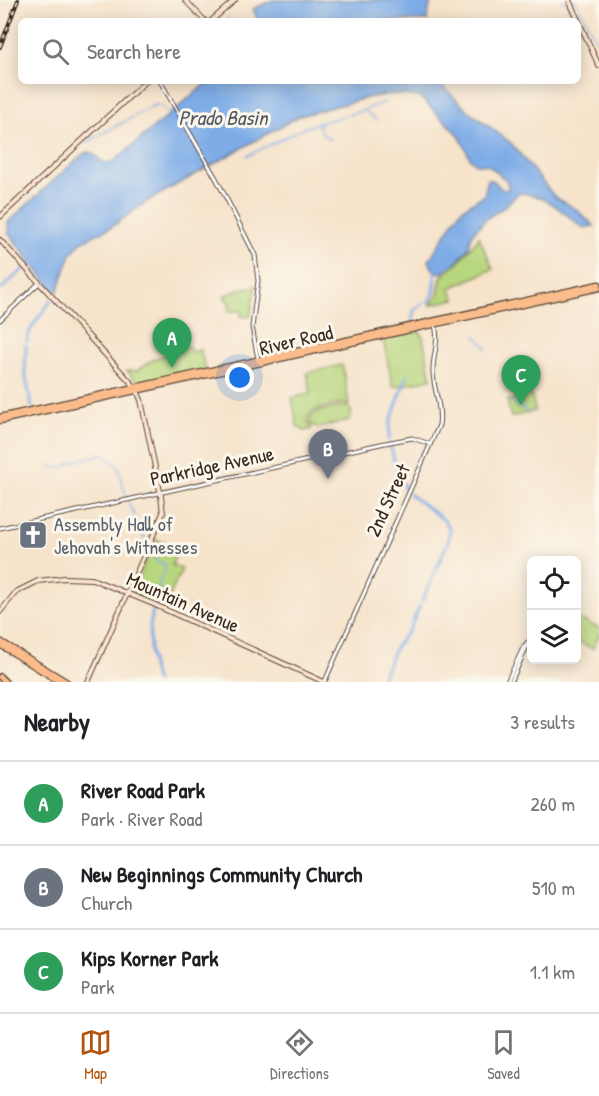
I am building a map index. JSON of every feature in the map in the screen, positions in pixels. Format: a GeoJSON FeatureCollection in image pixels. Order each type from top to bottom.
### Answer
{"type":"FeatureCollection","features":[{"type":"Feature","properties":{"kind":"highway"},"geometry":{"type":"LineString","coordinates":[[0,677],[5,682]]}},
{"type":"Feature","properties":{"kind":"main road"},"geometry":{"type":"LineString","coordinates":[[185,0],[202,18]]}},
{"type":"Feature","properties":{"kind":"main road"},"geometry":{"type":"LineString","coordinates":[[214,18],[235,0]]}},
{"type":"Feature","properties":{"kind":"main road"},"geometry":{"type":"LineString","coordinates":[[569,0],[577,18]]}},
{"type":"Feature","properties":{"kind":"main road"},"geometry":{"type":"LineString","coordinates":[[581,26],[599,66]]}},
{"type":"Feature","properties":{"kind":"main road"},"geometry":{"type":"LineString","coordinates":[[0,217],[143,84]]}},
{"type":"Feature","properties":{"kind":"main road"},"geometry":{"type":"LineString","coordinates":[[0,240],[137,389],[160,493],[163,513],[88,682]]}},
{"type":"Feature","properties":{"kind":"main road","name":"River Road"},"geometry":{"type":"LineString","coordinates":[[0,419],[599,286]]}},
{"type":"Feature","properties":{"kind":"main road","name":"Mountain Avenue"},"geometry":{"type":"LineString","coordinates":[[0,612],[10,598],[34,582],[50,578],[92,579],[325,682]]}},
{"type":"Feature","properties":{"kind":"main road"},"geometry":{"type":"LineString","coordinates":[[0,643],[60,682]]}},
{"type":"Feature","properties":{"kind":"main road"},"geometry":{"type":"LineString","coordinates":[[0,643],[67,682]]}},
{"type":"Feature","properties":{"kind":"street"},"geometry":{"type":"LineString","coordinates":[[162,84],[220,187],[255,255],[258,282],[252,327],[259,362]]}},
{"type":"Feature","properties":{"kind":"street"},"geometry":{"type":"LineString","coordinates":[[0,320],[39,283]]}},
{"type":"Feature","properties":{"kind":"street","name":"2nd Street"},"geometry":{"type":"LineString","coordinates":[[325,682],[439,425],[440,414],[432,371],[438,342],[434,323]]}},
{"type":"Feature","properties":{"kind":"street","name":"Parkridge Avenue"},"geometry":{"type":"LineString","coordinates":[[0,528],[390,442],[412,438],[430,444]]}},
{"type":"Feature","properties":{"kind":"street"},"geometry":{"type":"LineString","coordinates":[[528,642],[509,682],[524,646],[528,642]]}},
{"type":"Feature","properties":{"kind":"green space"},"geometry":{"type":"Polygon","coordinates":[[[479,237],[493,269],[450,288],[455,299],[430,305],[438,295],[441,277],[459,262],[479,237]]]}},
{"type":"Feature","properties":{"kind":"green space"},"geometry":{"type":"Polygon","coordinates":[[[256,286],[250,317],[241,316],[241,311],[228,309],[230,304],[224,296],[240,289],[256,286]]]}},
{"type":"Feature","properties":{"kind":"green space"},"geometry":{"type":"Polygon","coordinates":[[[419,331],[423,337],[431,379],[393,387],[383,339],[419,331]]]}},
{"type":"Feature","properties":{"kind":"green space"},"geometry":{"type":"Polygon","coordinates":[[[189,347],[192,352],[200,349],[206,371],[139,384],[127,371],[136,371],[154,359],[189,347]]]}},
{"type":"Feature","properties":{"kind":"green space"},"geometry":{"type":"Polygon","coordinates":[[[341,365],[349,405],[343,403],[312,411],[307,420],[312,429],[304,431],[297,426],[292,398],[311,393],[307,373],[341,365]]]}},
{"type":"Feature","properties":{"kind":"green space"},"geometry":{"type":"Polygon","coordinates":[[[529,393],[533,399],[535,411],[511,417],[507,401],[529,393]]]}},
{"type":"Feature","properties":{"kind":"green space"},"geometry":{"type":"Polygon","coordinates":[[[343,406],[348,407],[351,411],[349,420],[318,428],[311,424],[310,419],[314,413],[343,406]]]}},
{"type":"Feature","properties":{"kind":"green space"},"geometry":{"type":"Polygon","coordinates":[[[155,539],[178,549],[172,565],[182,569],[164,608],[132,593],[155,539]]]}},
{"type":"Feature","properties":{"kind":"green space"},"geometry":{"type":"Polygon","coordinates":[[[581,620],[599,628],[599,635],[593,649],[581,643],[581,620]]]}},
{"type":"Feature","properties":{"kind":"water"},"geometry":{"type":"Polygon","coordinates":[[[273,0],[431,0],[428,18],[257,18],[253,9],[273,0]]]}},
{"type":"Feature","properties":{"kind":"water","name":"Prado Basin"},"geometry":{"type":"Polygon","coordinates":[[[205,84],[441,84],[465,108],[511,143],[554,196],[577,210],[594,226],[583,228],[546,200],[519,193],[503,208],[487,218],[472,234],[469,247],[459,260],[442,273],[435,271],[429,260],[461,210],[484,195],[488,179],[494,181],[503,190],[508,190],[507,181],[488,165],[476,164],[470,158],[459,135],[420,97],[394,94],[370,97],[299,116],[148,201],[111,227],[81,242],[71,254],[57,293],[9,234],[8,222],[84,153],[91,152],[104,163],[113,162],[205,84]]]}},
{"type":"Feature","properties":{"kind":"waterway"},"geometry":{"type":"LineString","coordinates":[[566,0],[574,18]]}},
{"type":"Feature","properties":{"kind":"waterway"},"geometry":{"type":"LineString","coordinates":[[575,0],[596,40]]}},
{"type":"Feature","properties":{"kind":"waterway"},"geometry":{"type":"LineString","coordinates":[[364,110],[385,102]]}},
{"type":"Feature","properties":{"kind":"waterway"},"geometry":{"type":"LineString","coordinates":[[85,143],[155,105],[162,106],[172,117]]}},
{"type":"Feature","properties":{"kind":"waterway"},"geometry":{"type":"LineString","coordinates":[[247,156],[306,127],[364,110],[376,120]]}},
{"type":"Feature","properties":{"kind":"waterway"},"geometry":{"type":"LineString","coordinates":[[317,121],[323,135],[331,140]]}},
{"type":"Feature","properties":{"kind":"waterway"},"geometry":{"type":"LineString","coordinates":[[0,290],[35,259]]}},
{"type":"Feature","properties":{"kind":"waterway"},"geometry":{"type":"LineString","coordinates":[[428,302],[435,290],[436,267]]}},
{"type":"Feature","properties":{"kind":"waterway"},"geometry":{"type":"LineString","coordinates":[[27,341],[34,325],[51,300]]}},
{"type":"Feature","properties":{"kind":"waterway"},"geometry":{"type":"LineString","coordinates":[[412,324],[414,311],[422,304]]}},
{"type":"Feature","properties":{"kind":"waterway"},"geometry":{"type":"LineString","coordinates":[[476,336],[487,349]]}},
{"type":"Feature","properties":{"kind":"waterway"},"geometry":{"type":"LineString","coordinates":[[26,345],[25,373],[32,407]]}},
{"type":"Feature","properties":{"kind":"waterway"},"geometry":{"type":"LineString","coordinates":[[389,440],[390,423],[407,376]]}},
{"type":"Feature","properties":{"kind":"waterway"},"geometry":{"type":"LineString","coordinates":[[510,401],[528,412]]}},
{"type":"Feature","properties":{"kind":"waterway"},"geometry":{"type":"LineString","coordinates":[[390,445],[397,470]]}},
{"type":"Feature","properties":{"kind":"waterway"},"geometry":{"type":"LineString","coordinates":[[50,465],[54,468],[61,468],[72,462],[102,454],[118,466],[126,497]]}},
{"type":"Feature","properties":{"kind":"waterway"},"geometry":{"type":"LineString","coordinates":[[398,476],[406,490]]}},
{"type":"Feature","properties":{"kind":"waterway"},"geometry":{"type":"LineString","coordinates":[[409,494],[444,520],[450,530],[448,542],[422,601]]}},
{"type":"Feature","properties":{"kind":"waterway"},"geometry":{"type":"LineString","coordinates":[[128,501],[146,542]]}},
{"type":"Feature","properties":{"kind":"waterway"},"geometry":{"type":"LineString","coordinates":[[151,552],[155,560],[165,565],[156,603]]}},
{"type":"Feature","properties":{"kind":"waterway"},"geometry":{"type":"LineString","coordinates":[[380,682],[395,648],[409,630],[420,606]]}},
{"type":"Feature","properties":{"kind":"waterway"},"geometry":{"type":"LineString","coordinates":[[154,608],[150,625],[150,645],[156,682]]}},
{"type":"Feature","properties":{"kind":"railway"},"geometry":{"type":"LineString","coordinates":[[0,47],[18,0]]}},
{"type":"Feature","properties":{"kind":"place","name":"River Road Park"},"geometry":{"type":"Point","coordinates":[172,368]}},
{"type":"Feature","properties":{"kind":"place","name":"Kips Korner Park"},"geometry":{"type":"Point","coordinates":[521,405]}},
{"type":"Feature","properties":{"kind":"place","name":"New Beginnings Community Church"},"geometry":{"type":"Point","coordinates":[328,479]}},
{"type":"Feature","properties":{"kind":"place","name":"Assembly Hall of Jehovah's Witnesses"},"geometry":{"type":"Point","coordinates":[33,535]}}]}
